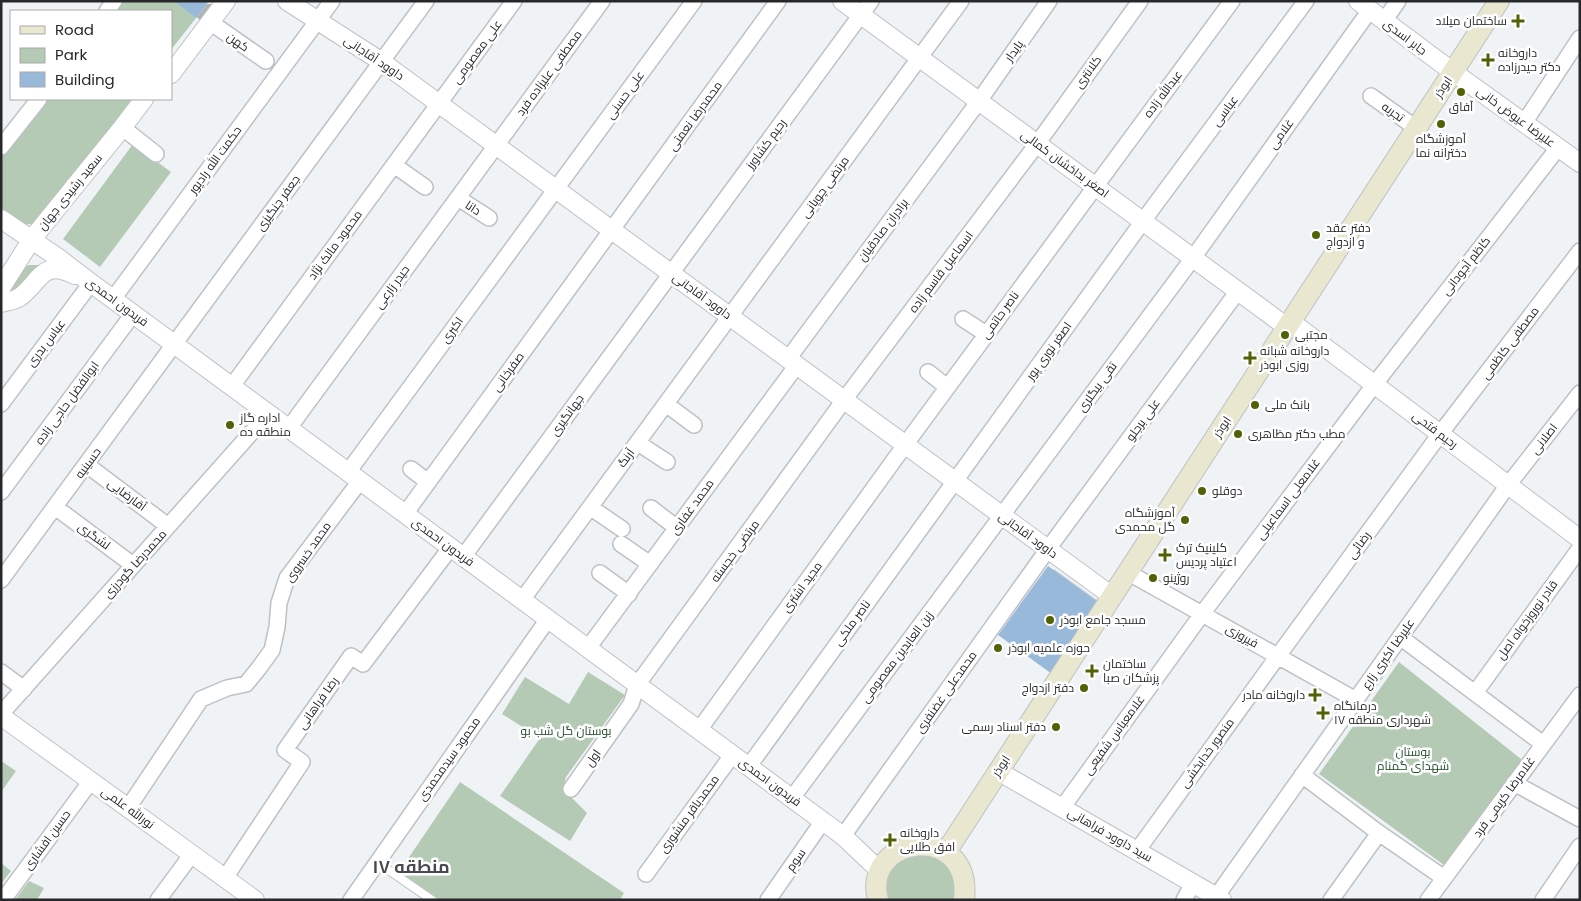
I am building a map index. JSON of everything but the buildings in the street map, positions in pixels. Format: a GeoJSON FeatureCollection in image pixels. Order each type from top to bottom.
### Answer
{"type":"FeatureCollection","features":[{"type":"Feature","properties":{"kind":"main road","name":"ابوذر"},"geometry":{"type":"LineString","coordinates":[[946,852],[1499,1]]}},
{"type":"Feature","properties":{"kind":"main road"},"geometry":{"type":"LineString","coordinates":[[878,900],[876,884],[880,871],[887,860],[896,852],[908,846],[921,844],[934,846],[946,852],[956,862],[962,874],[965,887],[964,900]]}},
{"type":"Feature","properties":{"kind":"street"},"geometry":{"type":"LineString","coordinates":[[172,72],[207,20],[216,1]]}},
{"type":"Feature","properties":{"kind":"street"},"geometry":{"type":"LineString","coordinates":[[172,61],[226,1]]}},
{"type":"Feature","properties":{"kind":"street","name":"داوود آقاجانی"},"geometry":{"type":"LineString","coordinates":[[287,1],[382,62],[439,103],[1112,596]]}},
{"type":"Feature","properties":{"kind":"street","name":"حکمت الله رادپور"},"geometry":{"type":"LineString","coordinates":[[113,300],[332,1]]}},
{"type":"Feature","properties":{"kind":"street","name":"جعفر چنگیزی"},"geometry":{"type":"LineString","coordinates":[[175,345],[426,1]]}},
{"type":"Feature","properties":{"kind":"street","name":"علی معصومی"},"geometry":{"type":"LineString","coordinates":[[439,103],[514,1]]}},
{"type":"Feature","properties":{"kind":"street","name":"مصطفی علیزاده فرد"},"geometry":{"type":"LineString","coordinates":[[496,145],[602,1]]}},
{"type":"Feature","properties":{"kind":"street","name":"علی حسنی"},"geometry":{"type":"LineString","coordinates":[[556,189],[694,1]]}},
{"type":"Feature","properties":{"kind":"street","name":"محمدرضا نعمتی"},"geometry":{"type":"LineString","coordinates":[[612,230],[778,1]]}},
{"type":"Feature","properties":{"kind":"street","name":"اصغر بداخشان کمالی"},"geometry":{"type":"LineString","coordinates":[[842,1],[866,8],[920,58],[1238,291],[1289,324]]}},
{"type":"Feature","properties":{"kind":"street","name":"مرتضی چوپانی"},"geometry":{"type":"LineString","coordinates":[[730,316],[961,1]]}},
{"type":"Feature","properties":{"kind":"street","name":"پایدار"},"geometry":{"type":"LineString","coordinates":[[979,101],[1050,1]]}},
{"type":"Feature","properties":{"kind":"street","name":"کلانتری"},"geometry":{"type":"LineString","coordinates":[[1037,144],[1140,1]]}},
{"type":"Feature","properties":{"kind":"street","name":"عبدالله زاده"},"geometry":{"type":"LineString","coordinates":[[1095,186],[1232,1]]}},
{"type":"Feature","properties":{"kind":"street","name":"عباسی"},"geometry":{"type":"LineString","coordinates":[[1143,221],[1306,1]]}},
{"type":"Feature","properties":{"kind":"street"},"geometry":{"type":"LineString","coordinates":[[1384,21],[1398,1]]}},
{"type":"Feature","properties":{"kind":"street","name":"جابر اسدی"},"geometry":{"type":"LineString","coordinates":[[1364,6],[1453,72]]}},
{"type":"Feature","properties":{"kind":"street","name":"غلامی"},"geometry":{"type":"LineString","coordinates":[[1193,258],[1364,6]]}},
{"type":"Feature","properties":{"kind":"street","name":"رحیم کشاورز"},"geometry":{"type":"LineString","coordinates":[[671,273],[866,8]]}},
{"type":"Feature","properties":{"kind":"street","name":"کهن"},"geometry":{"type":"LineString","coordinates":[[207,20],[266,61]]}},
{"type":"Feature","properties":{"kind":"street"},"geometry":{"type":"LineString","coordinates":[[1524,123],[1580,38]]}},
{"type":"Feature","properties":{"kind":"street","name":"علیرضا عیوض خانی"},"geometry":{"type":"LineString","coordinates":[[1453,72],[1579,162]]}},
{"type":"Feature","properties":{"kind":"street","name":"تجربه"},"geometry":{"type":"LineString","coordinates":[[1371,96],[1416,128]]}},
{"type":"Feature","properties":{"kind":"street"},"geometry":{"type":"LineString","coordinates":[[1,147],[38,100]]}},
{"type":"Feature","properties":{"kind":"street","name":"سعید رشیدی جهان"},"geometry":{"type":"LineString","coordinates":[[57,256],[52,247],[52,230],[125,130],[143,100]]}},
{"type":"Feature","properties":{"kind":"street","name":"سعید رشیدی جهان"},"geometry":{"type":"LineString","coordinates":[[1,288],[32,239],[152,100]]}},
{"type":"Feature","properties":{"kind":"street","name":"برادران صادقیان"},"geometry":{"type":"LineString","coordinates":[[792,362],[979,101]]}},
{"type":"Feature","properties":{"kind":"street","name":"محمود مالک نژاد"},"geometry":{"type":"LineString","coordinates":[[232,386],[439,103]]}},
{"type":"Feature","properties":{"kind":"street"},"geometry":{"type":"LineString","coordinates":[[125,130],[156,154]]}},
{"type":"Feature","properties":{"kind":"street","name":"اسماعیل قاسم زاده"},"geometry":{"type":"LineString","coordinates":[[844,400],[1037,144]]}},
{"type":"Feature","properties":{"kind":"street","name":"حیدر زارعی"},"geometry":{"type":"LineString","coordinates":[[289,428],[496,145]]}},
{"type":"Feature","properties":{"kind":"street","name":"کاظم آجودانی"},"geometry":{"type":"LineString","coordinates":[[1374,384],[1558,148]]}},
{"type":"Feature","properties":{"kind":"street"},"geometry":{"type":"LineString","coordinates":[[394,165],[425,187]]}},
{"type":"Feature","properties":{"kind":"street","name":"ناصر حاتمی"},"geometry":{"type":"LineString","coordinates":[[905,445],[1095,186]]}},
{"type":"Feature","properties":{"kind":"street","name":"اکبری"},"geometry":{"type":"LineString","coordinates":[[354,476],[556,189]]}},
{"type":"Feature","properties":{"kind":"street","name":"دانا"},"geometry":{"type":"LineString","coordinates":[[458,198],[489,218]]}},
{"type":"Feature","properties":{"kind":"street","name":"فریدون احمدی"},"geometry":{"type":"LineString","coordinates":[[1,220],[57,256],[113,300],[844,836],[880,871]]}},
{"type":"Feature","properties":{"kind":"street","name":"اصغر نوری پور"},"geometry":{"type":"LineString","coordinates":[[955,481],[1143,221]]}},
{"type":"Feature","properties":{"kind":"street","name":"صفرخانی"},"geometry":{"type":"LineString","coordinates":[[404,514],[612,230]]}},
{"type":"Feature","properties":{"kind":"street","name":"مصطفی کاظمی"},"geometry":{"type":"LineString","coordinates":[[1440,434],[1580,251]]}},
{"type":"Feature","properties":{"kind":"street","name":"تقی بیگلری"},"geometry":{"type":"LineString","coordinates":[[1002,515],[1193,258]]}},
{"type":"Feature","properties":{"kind":"street"},"geometry":{"type":"LineString","coordinates":[[1,303],[20,297],[42,273],[49,269],[69,272],[91,283]]}},
{"type":"Feature","properties":{"kind":"street","name":"جهانگیری"},"geometry":{"type":"LineString","coordinates":[[457,552],[671,273]]}},
{"type":"Feature","properties":{"kind":"street","name":"عباس بدری"},"geometry":{"type":"LineString","coordinates":[[1,404],[91,283]]}},
{"type":"Feature","properties":{"kind":"street","name":"علی برجلو"},"geometry":{"type":"LineString","coordinates":[[1048,549],[1238,291]]}},
{"type":"Feature","properties":{"kind":"street","name":"ابوالفضل حاجی زاده"},"geometry":{"type":"LineString","coordinates":[[1,492],[133,314]]}},
{"type":"Feature","properties":{"kind":"street","name":"آرنگ"},"geometry":{"type":"LineString","coordinates":[[522,600],[730,316]]}},
{"type":"Feature","properties":{"kind":"street"},"geometry":{"type":"LineString","coordinates":[[963,319],[986,334]]}},
{"type":"Feature","properties":{"kind":"street","name":"رحیم فتحی"},"geometry":{"type":"LineString","coordinates":[[1289,324],[1374,384],[1580,539]]}},
{"type":"Feature","properties":{"kind":"street","name":"حسینیه"},"geometry":{"type":"LineString","coordinates":[[1,580],[175,345]]}},
{"type":"Feature","properties":{"kind":"street","name":"محمد غفاری"},"geometry":{"type":"LineString","coordinates":[[588,648],[677,528],[792,362]]}},
{"type":"Feature","properties":{"kind":"street"},"geometry":{"type":"LineString","coordinates":[[928,372],[947,387]]}},
{"type":"Feature","properties":{"kind":"street","name":"غلامعلی اسماعیلی"},"geometry":{"type":"LineString","coordinates":[[1202,614],[1374,384]]}},
{"type":"Feature","properties":{"kind":"street","name":"اصلانی"},"geometry":{"type":"LineString","coordinates":[[1508,485],[1580,393]]}},
{"type":"Feature","properties":{"kind":"street","name":"مرتضی خجسته"},"geometry":{"type":"LineString","coordinates":[[631,704],[637,685],[844,400]]}},
{"type":"Feature","properties":{"kind":"street"},"geometry":{"type":"LineString","coordinates":[[666,404],[694,424]]}},
{"type":"Feature","properties":{"kind":"street","name":"محمدرضا گودرزی"},"geometry":{"type":"LineString","coordinates":[[1,715],[268,414]]}},
{"type":"Feature","properties":{"kind":"street","name":"رضائی"},"geometry":{"type":"LineString","coordinates":[[1278,656],[1440,434]]}},
{"type":"Feature","properties":{"kind":"street"},"geometry":{"type":"LineString","coordinates":[[638,442],[667,462]]}},
{"type":"Feature","properties":{"kind":"street","name":"مجید اشتری"},"geometry":{"type":"LineString","coordinates":[[699,730],[905,445]]}},
{"type":"Feature","properties":{"kind":"street","name":"آقارضایی"},"geometry":{"type":"LineString","coordinates":[[86,465],[168,526]]}},
{"type":"Feature","properties":{"kind":"street"},"geometry":{"type":"LineString","coordinates":[[411,469],[428,482]]}},
{"type":"Feature","properties":{"kind":"street","name":"محمد خسروی"},"geometry":{"type":"LineString","coordinates":[[128,808],[201,699],[227,688],[246,684],[272,650],[277,627],[279,603],[287,578],[354,476]]}},
{"type":"Feature","properties":{"kind":"street","name":"ناصر ملکی"},"geometry":{"type":"LineString","coordinates":[[748,766],[955,481]]}},
{"type":"Feature","properties":{"kind":"street","name":"علیرضا اکبری زارع"},"geometry":{"type":"LineString","coordinates":[[1219,898],[1302,775],[1508,485]]}},
{"type":"Feature","properties":{"kind":"street","name":"لشگری"},"geometry":{"type":"LineString","coordinates":[[55,507],[134,566]]}},
{"type":"Feature","properties":{"kind":"street"},"geometry":{"type":"LineString","coordinates":[[590,508],[622,529]]}},
{"type":"Feature","properties":{"kind":"street"},"geometry":{"type":"LineString","coordinates":[[651,508],[677,528]]}},
{"type":"Feature","properties":{"kind":"street","name":"زین العابدین معصومی"},"geometry":{"type":"LineString","coordinates":[[792,798],[1002,515]]}},
{"type":"Feature","properties":{"kind":"street"},"geometry":{"type":"LineString","coordinates":[[622,544],[650,564]]}},
{"type":"Feature","properties":{"kind":"street","name":"قادر نوروزخواه اصل"},"geometry":{"type":"LineString","coordinates":[[1475,693],[1580,548]]}},
{"type":"Feature","properties":{"kind":"street","name":"محمدعلی غضنفری"},"geometry":{"type":"LineString","coordinates":[[844,836],[1048,549]]}},
{"type":"Feature","properties":{"kind":"street","name":"رضا فراهانی"},"geometry":{"type":"LineString","coordinates":[[225,878],[302,762],[285,750],[351,656],[363,664],[457,552]]}},
{"type":"Feature","properties":{"kind":"street","name":"فیروزی"},"geometry":{"type":"LineString","coordinates":[[1128,572],[1356,700]]}},
{"type":"Feature","properties":{"kind":"street"},"geometry":{"type":"LineString","coordinates":[[600,573],[629,594]]}},
{"type":"Feature","properties":{"kind":"street","name":"غلامعباس شفیعی"},"geometry":{"type":"LineString","coordinates":[[1062,808],[1202,614]]}},
{"type":"Feature","properties":{"kind":"street","name":"محمود سیدمحمدی"},"geometry":{"type":"LineString","coordinates":[[351,900],[548,619]]}},
{"type":"Feature","properties":{"kind":"street"},"geometry":{"type":"LineString","coordinates":[[1400,637],[1543,744]]}},
{"type":"Feature","properties":{"kind":"street","name":"منصور خدابخشی"},"geometry":{"type":"LineString","coordinates":[[1137,851],[1278,656]]}},
{"type":"Feature","properties":{"kind":"street"},"geometry":{"type":"LineString","coordinates":[[1,672],[24,689]]}},
{"type":"Feature","properties":{"kind":"street","name":"غلامرضا کریمی فرد"},"geometry":{"type":"LineString","coordinates":[[1428,900],[1580,695]]}},
{"type":"Feature","properties":{"kind":"street","name":"اول"},"geometry":{"type":"LineString","coordinates":[[572,788],[631,704]]}},
{"type":"Feature","properties":{"kind":"street","name":"نورالله علمی"},"geometry":{"type":"LineString","coordinates":[[1,715],[255,900]]}},
{"type":"Feature","properties":{"kind":"street","name":"محمدباقر منشوری"},"geometry":{"type":"LineString","coordinates":[[646,874],[732,754]]}},
{"type":"Feature","properties":{"kind":"street","name":"سید داوود فراهانی"},"geometry":{"type":"LineString","coordinates":[[998,771],[1219,898]]}},
{"type":"Feature","properties":{"kind":"street"},"geometry":{"type":"LineString","coordinates":[[1302,775],[1444,878]]}},
{"type":"Feature","properties":{"kind":"street","name":"حسین افشاری"},"geometry":{"type":"LineString","coordinates":[[4,900],[91,781]]}},
{"type":"Feature","properties":{"kind":"street"},"geometry":{"type":"LineString","coordinates":[[1514,783],[1580,819]]}},
{"type":"Feature","properties":{"kind":"street","name":"سوم"},"geometry":{"type":"LineString","coordinates":[[768,900],[823,821]]}},
{"type":"Feature","properties":{"kind":"street"},"geometry":{"type":"LineString","coordinates":[[1331,900],[1380,833]]}},
{"type":"Feature","properties":{"kind":"street"},"geometry":{"type":"LineString","coordinates":[[1543,900],[1580,846]]}},
{"type":"Feature","properties":{"kind":"street"},"geometry":{"type":"LineString","coordinates":[[158,900],[192,854]]}},
{"type":"Feature","properties":{"kind":"street"},"geometry":{"type":"LineString","coordinates":[[1184,900],[1193,883]]}},
{"type":"Feature","properties":{"kind":"lane"},"geometry":{"type":"LineString","coordinates":[[377,862],[432,900]]}},
{"type":"Feature","properties":{"kind":"green space"},"geometry":{"type":"Polygon","coordinates":[[[122,1],[175,1],[196,18],[172,49],[172,10],[115,10],[122,1]]]}},
{"type":"Feature","properties":{"kind":"green space"},"geometry":{"type":"Polygon","coordinates":[[[45,100],[132,100],[36,222],[30,224],[20,223],[1,208],[1,157],[45,100]]]}},
{"type":"Feature","properties":{"kind":"green space"},"geometry":{"type":"Polygon","coordinates":[[[133,144],[171,172],[100,267],[63,239],[133,144]]]}},
{"type":"Feature","properties":{"kind":"green space"},"geometry":{"type":"Polygon","coordinates":[[[29,265],[45,267],[15,291],[3,295],[23,268],[29,265]]]}},
{"type":"Feature","properties":{"kind":"green space","name":"بوستان شهدای گمنام"},"geometry":{"type":"Polygon","coordinates":[[[1399,662],[1526,763],[1448,868],[1319,774],[1399,662]]]}},
{"type":"Feature","properties":{"kind":"green space","name":"بوستان گل شب بو"},"geometry":{"type":"Polygon","coordinates":[[[588,672],[625,695],[566,777],[563,789],[587,813],[570,841],[500,796],[540,738],[502,714],[525,677],[569,704],[588,672]]]}},
{"type":"Feature","properties":{"kind":"green space"},"geometry":{"type":"Polygon","coordinates":[[[1,761],[16,771],[1,792],[1,761]]]}},
{"type":"Feature","properties":{"kind":"green space"},"geometry":{"type":"Polygon","coordinates":[[[460,782],[624,893],[620,900],[440,900],[399,872],[460,782]]]}},
{"type":"Feature","properties":{"kind":"green space"},"geometry":{"type":"Polygon","coordinates":[[[938,854],[956,873],[957,900],[882,900],[883,875],[900,855],[938,854]]]}},
{"type":"Feature","properties":{"kind":"green space"},"geometry":{"type":"Polygon","coordinates":[[[1,863],[11,871],[1,884],[1,863]]]}},
{"type":"Feature","properties":{"kind":"green space"},"geometry":{"type":"Polygon","coordinates":[[[29,881],[44,888],[37,900],[15,900],[29,881]]]}},
{"type":"Feature","properties":{"kind":"place","name":"ساختمان میلاد"},"geometry":{"type":"Point","coordinates":[1518,21]}},
{"type":"Feature","properties":{"kind":"place","name":"داروخانه دکتر حیدرزاده"},"geometry":{"type":"Point","coordinates":[1488,60]}},
{"type":"Feature","properties":{"kind":"place","name":"آفاق"},"geometry":{"type":"Point","coordinates":[1461,92]}},
{"type":"Feature","properties":{"kind":"place","name":"آموزشگاه دخترانه نما"},"geometry":{"type":"Point","coordinates":[1441,124]}},
{"type":"Feature","properties":{"kind":"place","name":"دفتر عقد و ازدواج"},"geometry":{"type":"Point","coordinates":[1316,235]}},
{"type":"Feature","properties":{"kind":"place","name":"مجتبی"},"geometry":{"type":"Point","coordinates":[1285,335]}},
{"type":"Feature","properties":{"kind":"place","name":"داروخانه شبانه روزی ابوذر"},"geometry":{"type":"Point","coordinates":[1250,358]}},
{"type":"Feature","properties":{"kind":"place","name":"بانک ملی"},"geometry":{"type":"Point","coordinates":[1255,405]}},
{"type":"Feature","properties":{"kind":"place","name":"اداره گاز منطقه ده"},"geometry":{"type":"Point","coordinates":[230,425]}},
{"type":"Feature","properties":{"kind":"place","name":"مطب دکتر مظاهری"},"geometry":{"type":"Point","coordinates":[1238,434]}},
{"type":"Feature","properties":{"kind":"place","name":"دوقلو"},"geometry":{"type":"Point","coordinates":[1202,491]}},
{"type":"Feature","properties":{"kind":"place","name":"آموزشگاه گل محمدی"},"geometry":{"type":"Point","coordinates":[1185,520]}},
{"type":"Feature","properties":{"kind":"place","name":"کلینیک ترک اعتیاد پردیس"},"geometry":{"type":"Point","coordinates":[1165,555]}},
{"type":"Feature","properties":{"kind":"place","name":"روژینو"},"geometry":{"type":"Point","coordinates":[1153,578]}},
{"type":"Feature","properties":{"kind":"place","name":"مسجد جامع ابوذر"},"geometry":{"type":"Point","coordinates":[1050,620]}},
{"type":"Feature","properties":{"kind":"place","name":"حوزه علمیه ابوذر"},"geometry":{"type":"Point","coordinates":[998,648]}},
{"type":"Feature","properties":{"kind":"place","name":"ساختمان پزشکان صبا"},"geometry":{"type":"Point","coordinates":[1092,671]}},
{"type":"Feature","properties":{"kind":"place","name":"دفتر ازدواج"},"geometry":{"type":"Point","coordinates":[1084,688]}},
{"type":"Feature","properties":{"kind":"place","name":"داروخانه مادر"},"geometry":{"type":"Point","coordinates":[1315,695]}},
{"type":"Feature","properties":{"kind":"place","name":"درمانگاه شهرداری منطقه ۱۷"},"geometry":{"type":"Point","coordinates":[1323,713]}},
{"type":"Feature","properties":{"kind":"place","name":"دفتر اسناد رسمی"},"geometry":{"type":"Point","coordinates":[1056,727]}},
{"type":"Feature","properties":{"kind":"place","name":"داروخانه افق طلایی"},"geometry":{"type":"Point","coordinates":[890,840]}},
{"type":"Feature","properties":{"kind":"district","name":"منطقه ۱۷"},"geometry":{"type":"Point","coordinates":[411,867]}}]}
